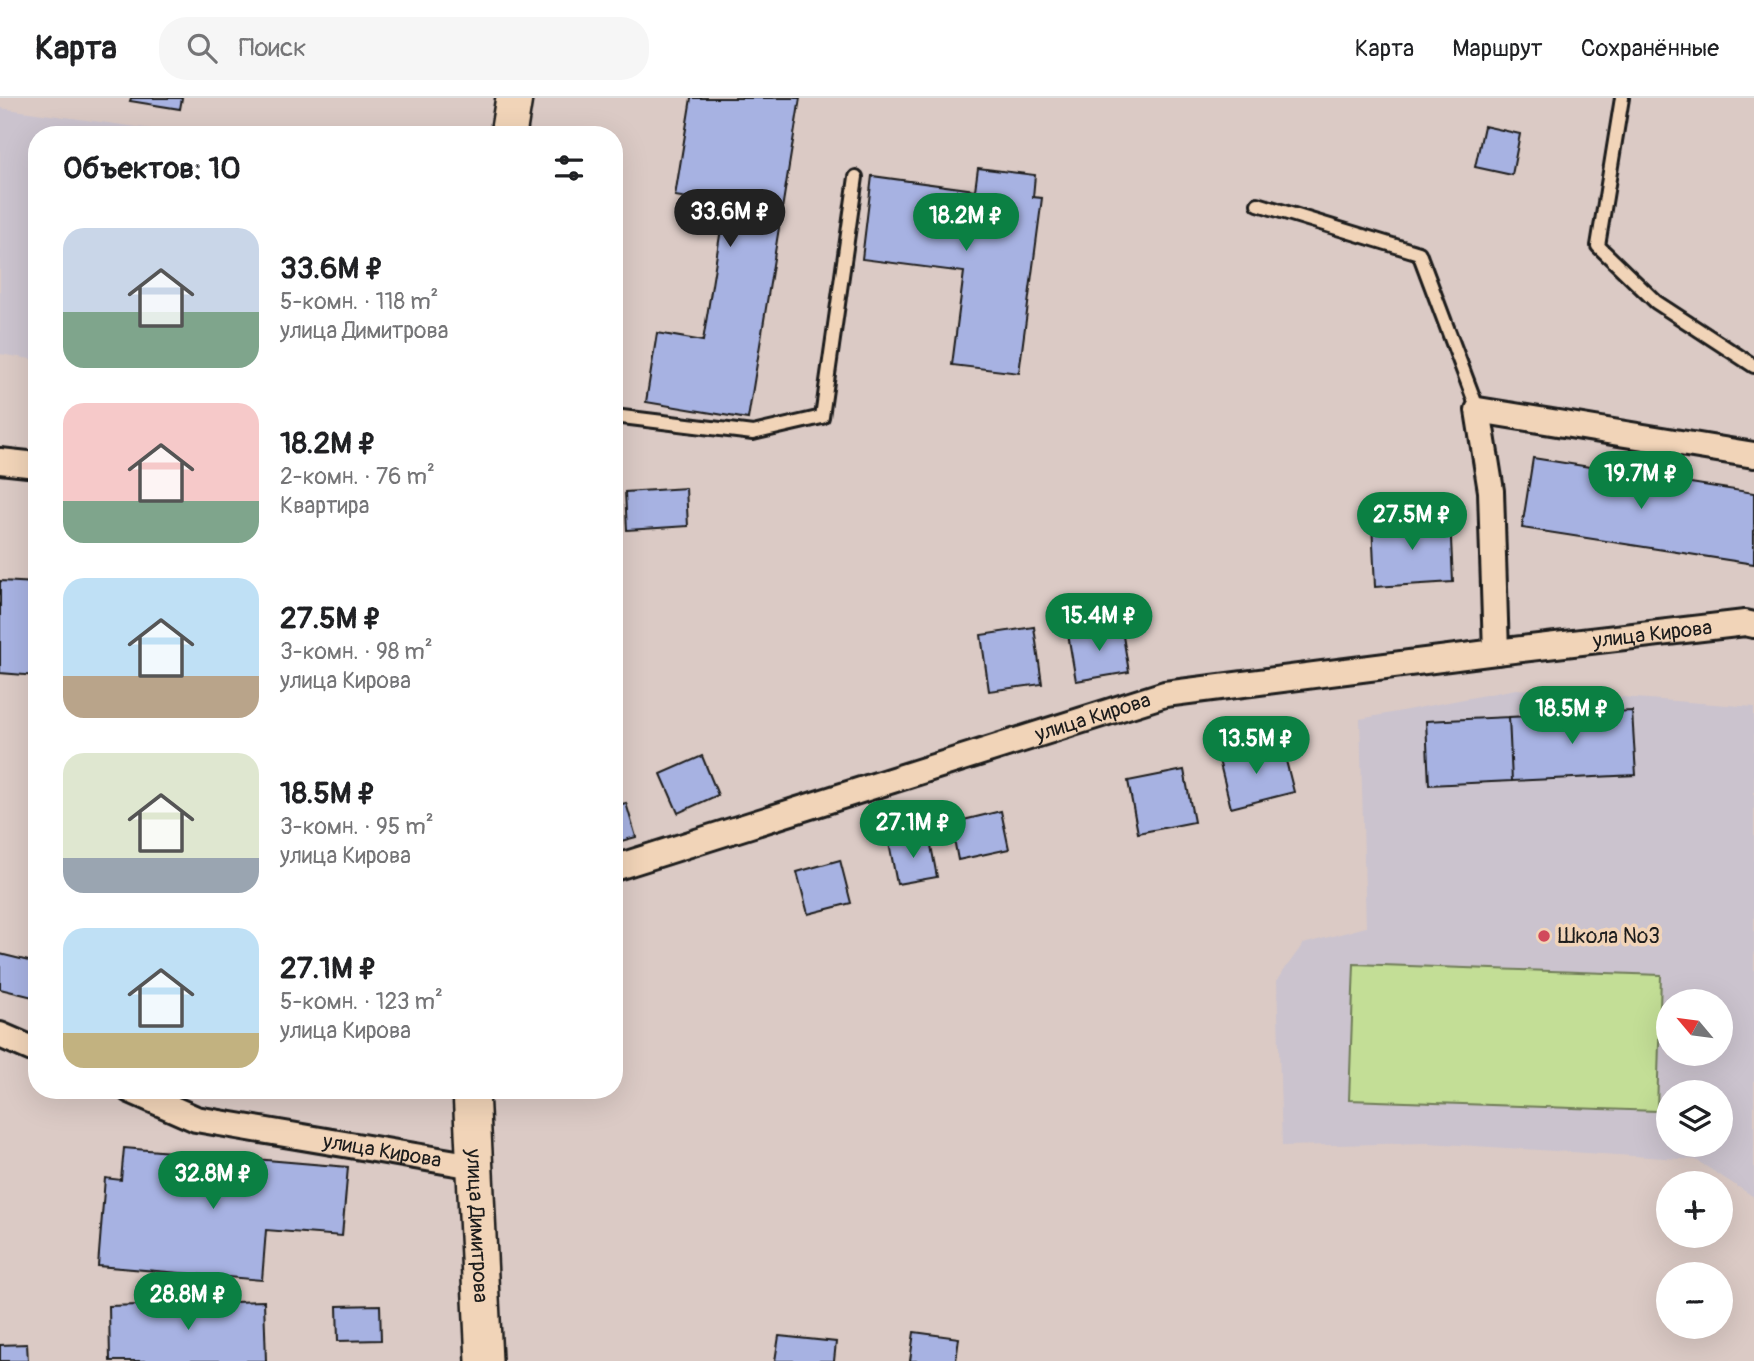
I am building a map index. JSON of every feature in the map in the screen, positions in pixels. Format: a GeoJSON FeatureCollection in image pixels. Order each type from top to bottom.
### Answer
{"type":"FeatureCollection","features":[{"type":"Feature","properties":{"kind":"street"},"geometry":{"type":"LineString","coordinates":[[509,126],[514,98]]}},
{"type":"Feature","properties":{"kind":"street"},"geometry":{"type":"LineString","coordinates":[[1496,652],[1490,491],[1478,410],[1754,455]]}},
{"type":"Feature","properties":{"kind":"street"},"geometry":{"type":"LineString","coordinates":[[0,461],[28,464]]}},
{"type":"Feature","properties":{"kind":"street","name":"улица Кирова"},"geometry":{"type":"LineString","coordinates":[[623,866],[1165,695],[1496,652],[1754,625]]}},
{"type":"Feature","properties":{"kind":"street"},"geometry":{"type":"LineString","coordinates":[[0,1035],[28,1047]]}},
{"type":"Feature","properties":{"kind":"street","name":"улица Кирова"},"geometry":{"type":"LineString","coordinates":[[150,1099],[196,1119],[474,1166]]}},
{"type":"Feature","properties":{"kind":"street","name":"улица Димитрова"},"geometry":{"type":"LineString","coordinates":[[471,1099],[484,1361]]}},
{"type":"Feature","properties":{"kind":"lane"},"geometry":{"type":"LineString","coordinates":[[1622,98],[1598,246],[1656,302],[1754,366]]}},
{"type":"Feature","properties":{"kind":"lane"},"geometry":{"type":"LineString","coordinates":[[623,417],[753,433],[822,417],[856,177]]}},
{"type":"Feature","properties":{"kind":"lane"},"geometry":{"type":"LineString","coordinates":[[1258,204],[1419,253],[1478,410]]}},
{"type":"Feature","properties":{"kind":"shaded area"},"geometry":{"type":"Polygon","coordinates":[[[0,108],[130,126],[28,126],[28,359],[0,354],[0,108]]]}},
{"type":"Feature","properties":{"kind":"shaded area","name":"Школа №3"},"geometry":{"type":"Polygon","coordinates":[[[1516,689],[1754,707],[1754,1197],[1733,1184],[1733,1171],[1713,1171],[1696,1160],[1429,1143],[1282,1146],[1277,980],[1303,944],[1366,927],[1360,719],[1516,689]]]}},
{"type":"Feature","properties":{"kind":"green space"},"geometry":{"type":"Polygon","coordinates":[[[1354,964],[1661,975],[1661,989],[1656,989],[1656,1066],[1658,1066],[1656,1111],[1349,1100],[1354,964]]]}},
{"type":"Feature","properties":{"kind":"building"},"geometry":{"type":"Polygon","coordinates":[[[131,98],[182,98],[180,109],[130,101],[131,98]]]}},
{"type":"Feature","properties":{"kind":"building"},"geometry":{"type":"Polygon","coordinates":[[[691,98],[800,98],[748,419],[646,402],[657,333],[703,341],[725,204],[675,196],[691,98]]]}},
{"type":"Feature","properties":{"kind":"building"},"geometry":{"type":"Polygon","coordinates":[[[1484,126],[1520,134],[1512,175],[1475,167],[1484,126]]]}},
{"type":"Feature","properties":{"kind":"building"},"geometry":{"type":"Polygon","coordinates":[[[978,168],[1035,175],[1033,197],[1042,198],[1019,373],[952,365],[964,272],[862,259],[872,176],[975,190],[978,168]]]}},
{"type":"Feature","properties":{"kind":"building"},"geometry":{"type":"Polygon","coordinates":[[[1533,458],[1754,493],[1754,564],[1522,528],[1533,458]]]}},
{"type":"Feature","properties":{"kind":"building"},"geometry":{"type":"Polygon","coordinates":[[[686,488],[688,526],[627,530],[625,492],[686,488]]]}},
{"type":"Feature","properties":{"kind":"building"},"geometry":{"type":"Polygon","coordinates":[[[1450,518],[1453,582],[1375,587],[1372,522],[1450,518]]]}},
{"type":"Feature","properties":{"kind":"building"},"geometry":{"type":"Polygon","coordinates":[[[0,581],[28,583],[28,675],[0,673],[0,581]]]}},
{"type":"Feature","properties":{"kind":"building"},"geometry":{"type":"Polygon","coordinates":[[[1121,624],[1129,672],[1076,681],[1068,634],[1121,624]]]}},
{"type":"Feature","properties":{"kind":"building"},"geometry":{"type":"Polygon","coordinates":[[[1034,627],[1042,684],[989,691],[981,635],[1034,627]]]}},
{"type":"Feature","properties":{"kind":"building"},"geometry":{"type":"Polygon","coordinates":[[[1632,711],[1636,775],[1512,781],[1509,717],[1632,711]]]}},
{"type":"Feature","properties":{"kind":"building"},"geometry":{"type":"Polygon","coordinates":[[[1509,717],[1512,781],[1429,785],[1426,721],[1509,717]]]}},
{"type":"Feature","properties":{"kind":"building"},"geometry":{"type":"Polygon","coordinates":[[[1282,745],[1294,792],[1231,808],[1219,760],[1282,745]]]}},
{"type":"Feature","properties":{"kind":"building"},"geometry":{"type":"Polygon","coordinates":[[[702,756],[718,795],[678,813],[661,774],[702,756]]]}},
{"type":"Feature","properties":{"kind":"building"},"geometry":{"type":"Polygon","coordinates":[[[1184,770],[1194,822],[1138,833],[1128,781],[1184,770]]]}},
{"type":"Feature","properties":{"kind":"building"},"geometry":{"type":"Polygon","coordinates":[[[626,803],[636,837],[623,841],[623,804],[626,803]]]}},
{"type":"Feature","properties":{"kind":"building"},"geometry":{"type":"Polygon","coordinates":[[[1001,811],[1009,849],[958,860],[951,823],[1001,811]]]}},
{"type":"Feature","properties":{"kind":"building"},"geometry":{"type":"Polygon","coordinates":[[[929,835],[937,877],[897,884],[889,843],[929,835]]]}},
{"type":"Feature","properties":{"kind":"building"},"geometry":{"type":"Polygon","coordinates":[[[840,860],[851,903],[808,914],[797,872],[840,860]]]}},
{"type":"Feature","properties":{"kind":"building"},"geometry":{"type":"Polygon","coordinates":[[[0,954],[28,961],[28,996],[0,989],[0,954]]]}},
{"type":"Feature","properties":{"kind":"building"},"geometry":{"type":"Polygon","coordinates":[[[124,1148],[348,1167],[342,1236],[266,1230],[262,1280],[98,1266],[105,1178],[121,1180],[124,1148]]]}},
{"type":"Feature","properties":{"kind":"building"},"geometry":{"type":"Polygon","coordinates":[[[264,1301],[266,1361],[110,1361],[109,1306],[264,1301]]]}},
{"type":"Feature","properties":{"kind":"building"},"geometry":{"type":"Polygon","coordinates":[[[380,1305],[381,1340],[338,1341],[337,1306],[380,1305]]]}},
{"type":"Feature","properties":{"kind":"building"},"geometry":{"type":"Polygon","coordinates":[[[914,1332],[959,1338],[956,1361],[910,1361],[914,1332]]]}},
{"type":"Feature","properties":{"kind":"building"},"geometry":{"type":"Polygon","coordinates":[[[779,1336],[836,1342],[834,1361],[775,1361],[779,1336]]]}},
{"type":"Feature","properties":{"kind":"building"},"geometry":{"type":"Polygon","coordinates":[[[27,1344],[28,1361],[0,1361],[0,1345],[27,1344]]]}},
{"type":"Feature","properties":{"kind":"place","name":"Школа №3"},"geometry":{"type":"Point","coordinates":[1544,936]}}]}
